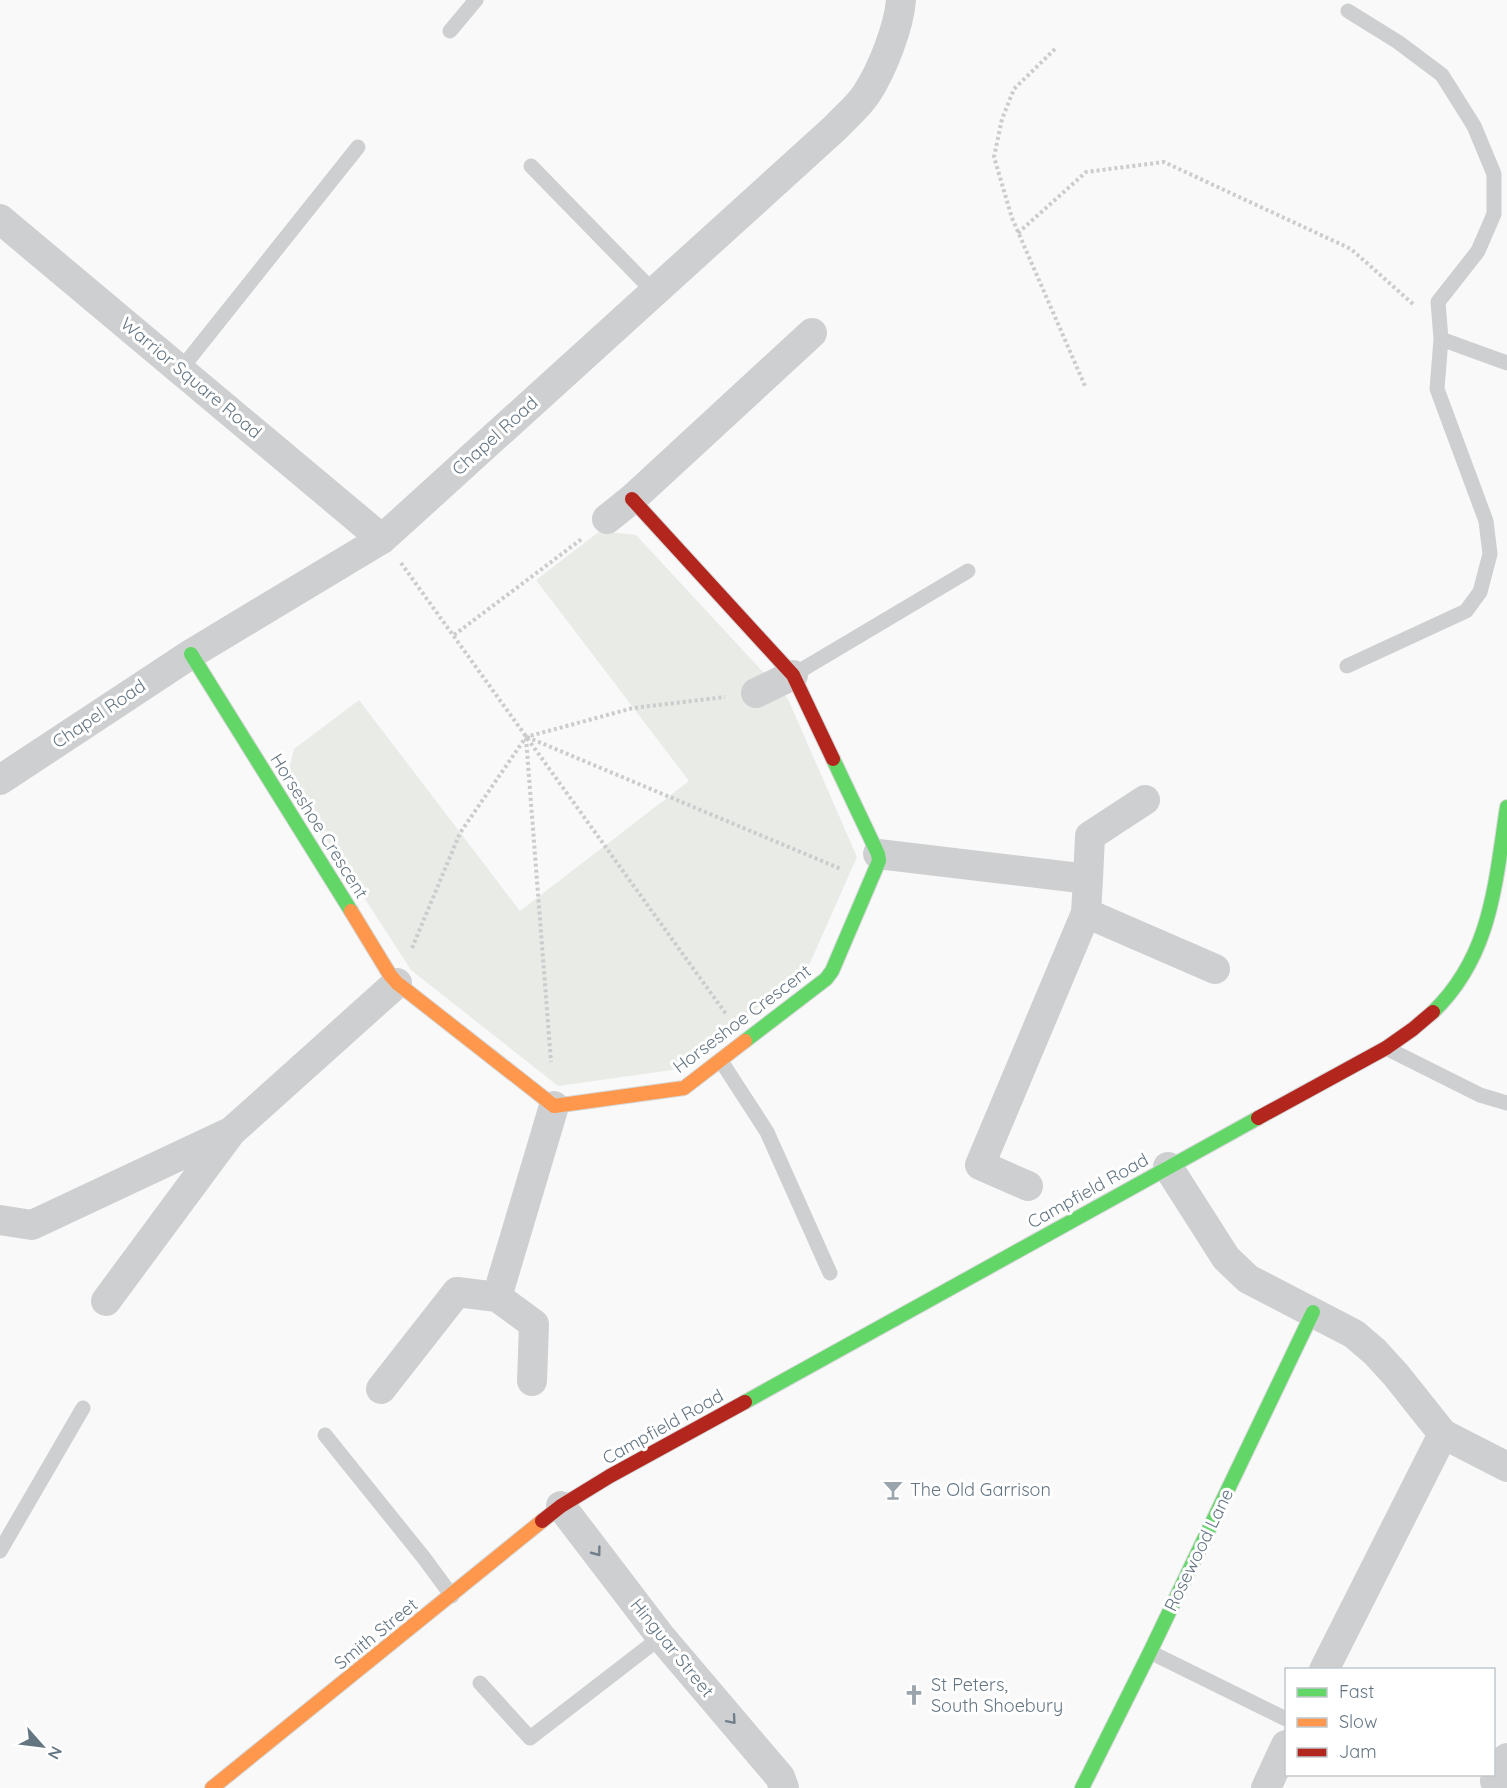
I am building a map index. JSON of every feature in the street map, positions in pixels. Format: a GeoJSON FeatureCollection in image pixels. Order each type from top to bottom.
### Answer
{"type":"FeatureCollection","features":[{"type":"Feature","properties":{"kind":"street","name":"Chapel Road"},"geometry":{"type":"LineString","coordinates":[[0,780],[190,654],[382,539],[835,128],[867,94],[885,57],[900,13],[900,0]]}},
{"type":"Feature","properties":{"kind":"street","name":"Warrior Square Road"},"geometry":{"type":"LineString","coordinates":[[0,219],[382,539]]}},
{"type":"Feature","properties":{"kind":"street"},"geometry":{"type":"LineString","coordinates":[[607,519],[632,499],[812,333]]}},
{"type":"Feature","properties":{"kind":"street"},"geometry":{"type":"LineString","coordinates":[[632,499],[793,675],[874,868],[1088,879]]}},
{"type":"Feature","properties":{"kind":"street","name":"Horseshoe Crescent"},"geometry":{"type":"LineString","coordinates":[[190,654],[390,975],[397,983],[554,1106],[677,1090],[684,1088],[721,1061],[826,979],[832,971],[874,868]]}},
{"type":"Feature","properties":{"kind":"street"},"geometry":{"type":"LineString","coordinates":[[756,693],[793,675]]}},
{"type":"Feature","properties":{"kind":"street"},"geometry":{"type":"LineString","coordinates":[[1028,1186],[980,1165],[1086,913],[1090,836],[1145,800]]}},
{"type":"Feature","properties":{"kind":"street","name":"Campfield Road"},"geometry":{"type":"LineString","coordinates":[[561,1506],[621,1470],[1406,1035],[1444,1000],[1460,980],[1476,953],[1484,932],[1493,890],[1507,807]]}},
{"type":"Feature","properties":{"kind":"street"},"geometry":{"type":"LineString","coordinates":[[1086,913],[1215,969]]}},
{"type":"Feature","properties":{"kind":"street"},"geometry":{"type":"LineString","coordinates":[[106,1301],[231,1132],[397,983]]}},
{"type":"Feature","properties":{"kind":"street"},"geometry":{"type":"LineString","coordinates":[[497,1297],[554,1106]]}},
{"type":"Feature","properties":{"kind":"street"},"geometry":{"type":"LineString","coordinates":[[0,1220],[32,1225],[231,1132]]}},
{"type":"Feature","properties":{"kind":"street"},"geometry":{"type":"LineString","coordinates":[[1168,1167],[1227,1258],[1248,1278],[1354,1334],[1375,1352],[1443,1434],[1507,1467]]}},
{"type":"Feature","properties":{"kind":"street"},"geometry":{"type":"LineString","coordinates":[[381,1389],[457,1292],[497,1297],[534,1324],[532,1381]]}},
{"type":"Feature","properties":{"kind":"street","name":"Rosewood Lane"},"geometry":{"type":"LineString","coordinates":[[1082,1788],[1313,1312]]}},
{"type":"Feature","properties":{"kind":"street"},"geometry":{"type":"LineString","coordinates":[[1325,1668],[1443,1434]]}},
{"type":"Feature","properties":{"kind":"street","name":"Smith Street"},"geometry":{"type":"LineString","coordinates":[[212,1788],[561,1506]]}},
{"type":"Feature","properties":{"kind":"street","name":"Hinguar Street"},"geometry":{"type":"LineString","coordinates":[[561,1506],[661,1637],[780,1776],[784,1788]]}},
{"type":"Feature","properties":{"kind":"street"},"geometry":{"type":"LineString","coordinates":[[1266,1788],[1285,1749]]}},
{"type":"Feature","properties":{"kind":"lane"},"geometry":{"type":"LineString","coordinates":[[450,31],[476,0]]}},
{"type":"Feature","properties":{"kind":"lane"},"geometry":{"type":"LineString","coordinates":[[1347,666],[1466,610],[1480,592],[1490,554],[1486,521],[1437,389],[1440,333],[1438,302],[1478,251],[1494,214],[1494,174],[1474,126],[1442,75],[1398,42],[1348,11]]}},
{"type":"Feature","properties":{"kind":"lane"},"geometry":{"type":"LineString","coordinates":[[181,369],[358,147]]}},
{"type":"Feature","properties":{"kind":"lane"},"geometry":{"type":"LineString","coordinates":[[531,166],[654,292]]}},
{"type":"Feature","properties":{"kind":"lane"},"geometry":{"type":"LineString","coordinates":[[1440,333],[1507,363]]}},
{"type":"Feature","properties":{"kind":"lane"},"geometry":{"type":"LineString","coordinates":[[793,675],[968,571]]}},
{"type":"Feature","properties":{"kind":"lane"},"geometry":{"type":"LineString","coordinates":[[1386,1048],[1480,1095],[1507,1103]]}},
{"type":"Feature","properties":{"kind":"lane"},"geometry":{"type":"LineString","coordinates":[[721,1061],[767,1132],[830,1273]]}},
{"type":"Feature","properties":{"kind":"lane"},"geometry":{"type":"LineString","coordinates":[[0,1551],[83,1408]]}},
{"type":"Feature","properties":{"kind":"lane"},"geometry":{"type":"LineString","coordinates":[[325,1435],[452,1596]]}},
{"type":"Feature","properties":{"kind":"lane"},"geometry":{"type":"LineString","coordinates":[[480,1683],[530,1738],[661,1637]]}},
{"type":"Feature","properties":{"kind":"lane"},"geometry":{"type":"LineString","coordinates":[[1150,1652],[1285,1718]]}},
{"type":"Feature","properties":{"kind":"path"},"geometry":{"type":"LineString","coordinates":[[1055,49],[1014,89],[1002,119],[994,157],[1018,232],[1085,386]]}},
{"type":"Feature","properties":{"kind":"path"},"geometry":{"type":"LineString","coordinates":[[1018,232],[1086,172],[1164,162],[1351,249],[1440,333]]}},
{"type":"Feature","properties":{"kind":"path"},"geometry":{"type":"LineString","coordinates":[[454,635],[607,519]]}},
{"type":"Feature","properties":{"kind":"path"},"geometry":{"type":"LineString","coordinates":[[382,539],[416,581],[745,1041]]}},
{"type":"Feature","properties":{"kind":"path"},"geometry":{"type":"LineString","coordinates":[[397,983],[460,833],[526,737],[633,708],[756,693]]}},
{"type":"Feature","properties":{"kind":"path"},"geometry":{"type":"LineString","coordinates":[[526,737],[874,868]]}},
{"type":"Feature","properties":{"kind":"path"},"geometry":{"type":"LineString","coordinates":[[526,737],[554,1106]]}},
{"type":"Feature","properties":{"kind":"shaded area"},"geometry":{"type":"Polygon","coordinates":[[[600,531],[636,535],[788,699],[857,857],[806,972],[672,1070],[558,1086],[411,970],[287,779],[294,749],[359,700],[520,911],[689,781],[536,580],[600,531]]]}},
{"type":"Feature","properties":{"kind":"traffic: fast"},"geometry":{"type":"LineString","coordinates":[[191,654],[351,911]]}},
{"type":"Feature","properties":{"kind":"traffic: fast"},"geometry":{"type":"LineString","coordinates":[[745,1041],[826,979],[832,971],[879,861],[878,854],[833,759]]}},
{"type":"Feature","properties":{"kind":"traffic: fast"},"geometry":{"type":"LineString","coordinates":[[1433,1012],[1453,990],[1468,967],[1479,942],[1494,890],[1507,807]]}},
{"type":"Feature","properties":{"kind":"traffic: fast"},"geometry":{"type":"LineString","coordinates":[[745,1402],[1258,1118]]}},
{"type":"Feature","properties":{"kind":"traffic: fast"},"geometry":{"type":"LineString","coordinates":[[1082,1788],[1313,1312]]}},
{"type":"Feature","properties":{"kind":"traffic: slow"},"geometry":{"type":"LineString","coordinates":[[351,911],[397,983],[554,1106],[684,1088],[745,1041]]}},
{"type":"Feature","properties":{"kind":"traffic: slow"},"geometry":{"type":"LineString","coordinates":[[212,1788],[542,1521]]}},
{"type":"Feature","properties":{"kind":"traffic: jam"},"geometry":{"type":"LineString","coordinates":[[632,499],[793,675],[833,759]]}},
{"type":"Feature","properties":{"kind":"traffic: jam"},"geometry":{"type":"LineString","coordinates":[[1258,1118],[1386,1048],[1433,1012]]}},
{"type":"Feature","properties":{"kind":"traffic: jam"},"geometry":{"type":"LineString","coordinates":[[542,1521],[561,1506],[610,1476],[745,1402]]}},
{"type":"Feature","properties":{"kind":"place","name":"The Old Garrison"},"geometry":{"type":"Point","coordinates":[893,1490]}},
{"type":"Feature","properties":{"kind":"place","name":"St Peters, South Shoebury"},"geometry":{"type":"Point","coordinates":[914,1695]}}]}
